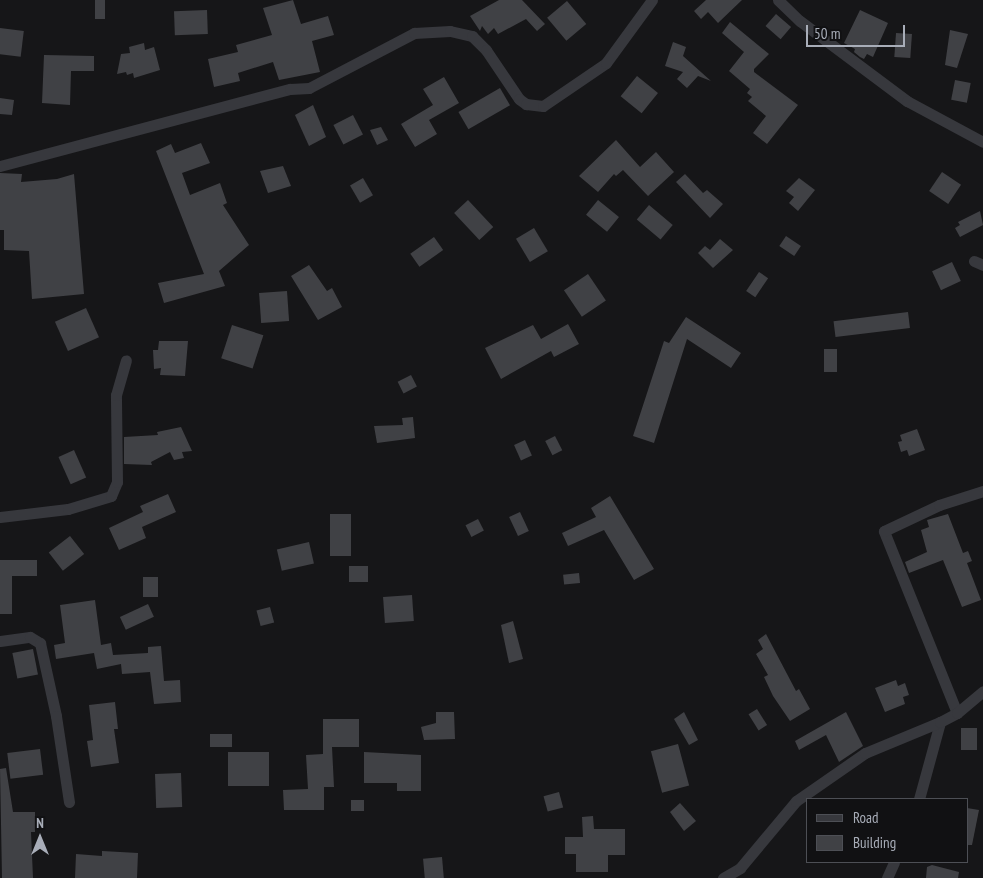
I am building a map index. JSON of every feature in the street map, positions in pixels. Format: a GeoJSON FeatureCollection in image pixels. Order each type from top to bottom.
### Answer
{"type":"FeatureCollection","features":[{"type":"Feature","properties":{"kind":"street"},"geometry":{"type":"LineString","coordinates":[[0,166],[290,90],[309,88],[414,33],[450,31],[472,36],[486,50],[519,99],[526,104],[543,106],[606,63],[652,0]]}},
{"type":"Feature","properties":{"kind":"street"},"geometry":{"type":"LineString","coordinates":[[778,0],[800,20],[907,101],[983,142]]}},
{"type":"Feature","properties":{"kind":"street"},"geometry":{"type":"LineString","coordinates":[[0,517],[68,509],[111,496],[117,476],[116,395],[126,360]]}},
{"type":"Feature","properties":{"kind":"street"},"geometry":{"type":"LineString","coordinates":[[956,713],[884,531],[939,505],[983,491]]}},
{"type":"Feature","properties":{"kind":"street"},"geometry":{"type":"LineString","coordinates":[[0,641],[30,637],[40,643],[56,716],[70,802]]}},
{"type":"Feature","properties":{"kind":"street"},"geometry":{"type":"LineString","coordinates":[[723,878],[740,868],[796,801],[865,753],[940,722],[956,713],[983,691]]}},
{"type":"Feature","properties":{"kind":"street"},"geometry":{"type":"LineString","coordinates":[[919,798],[940,722]]}},
{"type":"Feature","properties":{"kind":"street"},"geometry":{"type":"LineString","coordinates":[[887,878],[894,863]]}},
{"type":"Feature","properties":{"kind":"building"},"geometry":{"type":"Polygon","coordinates":[[[95,0],[105,0],[105,19],[95,19],[95,0]]]}},
{"type":"Feature","properties":{"kind":"building"},"geometry":{"type":"Polygon","coordinates":[[[293,0],[301,24],[328,16],[334,35],[312,41],[320,72],[279,80],[273,62],[238,73],[240,81],[214,87],[208,59],[238,52],[236,45],[272,35],[263,8],[293,0]]]}},
{"type":"Feature","properties":{"kind":"building"},"geometry":{"type":"Polygon","coordinates":[[[499,0],[522,0],[545,24],[537,31],[526,19],[498,34],[494,28],[488,34],[482,26],[480,31],[470,16],[499,0]]]}},
{"type":"Feature","properties":{"kind":"building"},"geometry":{"type":"Polygon","coordinates":[[[706,0],[742,0],[718,23],[708,12],[701,19],[694,11],[706,0]]]}},
{"type":"Feature","properties":{"kind":"building"},"geometry":{"type":"Polygon","coordinates":[[[567,1],[586,24],[566,41],[547,18],[567,1]]]}},
{"type":"Feature","properties":{"kind":"building"},"geometry":{"type":"Polygon","coordinates":[[[207,10],[208,34],[175,35],[174,11],[207,10]]]}},
{"type":"Feature","properties":{"kind":"building"},"geometry":{"type":"Polygon","coordinates":[[[860,10],[888,23],[873,57],[867,54],[864,59],[854,52],[855,49],[844,43],[860,10]]]}},
{"type":"Feature","properties":{"kind":"building"},"geometry":{"type":"Polygon","coordinates":[[[776,14],[791,27],[781,39],[766,26],[776,14]]]}},
{"type":"Feature","properties":{"kind":"building"},"geometry":{"type":"Polygon","coordinates":[[[730,22],[769,54],[754,69],[754,72],[798,105],[767,144],[753,133],[766,116],[748,101],[752,97],[747,93],[750,89],[729,71],[744,52],[722,33],[730,22]]]}},
{"type":"Feature","properties":{"kind":"building"},"geometry":{"type":"Polygon","coordinates":[[[0,28],[24,31],[21,57],[0,54],[0,28]]]}},
{"type":"Feature","properties":{"kind":"building"},"geometry":{"type":"Polygon","coordinates":[[[950,30],[968,34],[957,68],[945,65],[950,30]]]}},
{"type":"Feature","properties":{"kind":"building"},"geometry":{"type":"Polygon","coordinates":[[[896,33],[912,34],[910,58],[894,57],[896,33]]]}},
{"type":"Feature","properties":{"kind":"building"},"geometry":{"type":"Polygon","coordinates":[[[673,42],[686,47],[683,56],[711,81],[698,76],[687,88],[677,79],[683,72],[665,66],[673,42]]]}},
{"type":"Feature","properties":{"kind":"building"},"geometry":{"type":"Polygon","coordinates":[[[144,43],[145,50],[154,47],[160,70],[134,78],[133,73],[127,75],[126,72],[117,74],[121,54],[130,53],[129,47],[144,43]]]}},
{"type":"Feature","properties":{"kind":"building"},"geometry":{"type":"Polygon","coordinates":[[[44,55],[94,56],[94,71],[71,71],[70,105],[42,103],[44,55]]]}},
{"type":"Feature","properties":{"kind":"building"},"geometry":{"type":"Polygon","coordinates":[[[637,76],[658,93],[642,113],[621,96],[637,76]]]}},
{"type":"Feature","properties":{"kind":"building"},"geometry":{"type":"Polygon","coordinates":[[[444,77],[459,103],[429,120],[437,134],[415,147],[401,124],[433,105],[423,89],[444,77]]]}},
{"type":"Feature","properties":{"kind":"building"},"geometry":{"type":"Polygon","coordinates":[[[955,80],[971,83],[967,103],[951,100],[955,80]]]}},
{"type":"Feature","properties":{"kind":"building"},"geometry":{"type":"Polygon","coordinates":[[[500,88],[510,105],[468,129],[458,112],[500,88]]]}},
{"type":"Feature","properties":{"kind":"building"},"geometry":{"type":"Polygon","coordinates":[[[0,98],[14,100],[12,115],[0,114],[0,98]]]}},
{"type":"Feature","properties":{"kind":"building"},"geometry":{"type":"Polygon","coordinates":[[[313,105],[326,137],[309,146],[295,115],[313,105]]]}},
{"type":"Feature","properties":{"kind":"building"},"geometry":{"type":"Polygon","coordinates":[[[353,115],[363,135],[343,145],[333,125],[353,115]]]}},
{"type":"Feature","properties":{"kind":"building"},"geometry":{"type":"Polygon","coordinates":[[[381,127],[388,140],[377,145],[370,130],[381,127]]]}},
{"type":"Feature","properties":{"kind":"building"},"geometry":{"type":"Polygon","coordinates":[[[616,140],[640,167],[656,152],[674,172],[648,196],[623,170],[616,176],[614,174],[598,192],[579,176],[616,140]]]}},
{"type":"Feature","properties":{"kind":"building"},"geometry":{"type":"Polygon","coordinates":[[[201,143],[210,163],[182,173],[190,195],[220,183],[227,203],[223,205],[249,245],[219,271],[225,286],[164,303],[158,283],[204,274],[156,151],[171,144],[175,153],[201,143]]]}},
{"type":"Feature","properties":{"kind":"building"},"geometry":{"type":"Polygon","coordinates":[[[283,166],[291,186],[268,193],[260,171],[283,166]]]}},
{"type":"Feature","properties":{"kind":"building"},"geometry":{"type":"Polygon","coordinates":[[[942,172],[961,185],[948,204],[929,191],[942,172]]]}},
{"type":"Feature","properties":{"kind":"building"},"geometry":{"type":"Polygon","coordinates":[[[0,173],[22,174],[21,182],[57,179],[74,174],[84,294],[32,299],[29,251],[4,250],[4,230],[0,230],[0,173]]]}},
{"type":"Feature","properties":{"kind":"building"},"geometry":{"type":"Polygon","coordinates":[[[685,174],[703,193],[707,190],[723,204],[710,218],[676,182],[685,174]]]}},
{"type":"Feature","properties":{"kind":"building"},"geometry":{"type":"Polygon","coordinates":[[[363,178],[373,195],[360,203],[350,186],[363,178]]]}},
{"type":"Feature","properties":{"kind":"building"},"geometry":{"type":"Polygon","coordinates":[[[799,178],[815,190],[798,211],[789,203],[794,197],[786,191],[799,178]]]}},
{"type":"Feature","properties":{"kind":"building"},"geometry":{"type":"Polygon","coordinates":[[[468,200],[493,227],[479,240],[454,213],[468,200]]]}},
{"type":"Feature","properties":{"kind":"building"},"geometry":{"type":"Polygon","coordinates":[[[598,200],[619,217],[607,232],[586,215],[598,200]]]}},
{"type":"Feature","properties":{"kind":"building"},"geometry":{"type":"Polygon","coordinates":[[[649,205],[673,225],[661,239],[637,220],[649,205]]]}},
{"type":"Feature","properties":{"kind":"building"},"geometry":{"type":"Polygon","coordinates":[[[980,211],[983,225],[960,237],[955,228],[960,225],[958,222],[980,211]]]}},
{"type":"Feature","properties":{"kind":"building"},"geometry":{"type":"Polygon","coordinates":[[[534,228],[548,251],[530,262],[516,239],[534,228]]]}},
{"type":"Feature","properties":{"kind":"building"},"geometry":{"type":"Polygon","coordinates":[[[786,236],[801,246],[794,256],[779,246],[786,236]]]}},
{"type":"Feature","properties":{"kind":"building"},"geometry":{"type":"Polygon","coordinates":[[[434,237],[443,250],[419,267],[410,254],[434,237]]]}},
{"type":"Feature","properties":{"kind":"building"},"geometry":{"type":"Polygon","coordinates":[[[720,239],[733,250],[713,268],[698,253],[705,246],[710,250],[720,239]]]}},
{"type":"Feature","properties":{"kind":"building"},"geometry":{"type":"Polygon","coordinates":[[[952,262],[961,281],[941,290],[932,271],[952,262]]]}},
{"type":"Feature","properties":{"kind":"building"},"geometry":{"type":"Polygon","coordinates":[[[309,265],[327,291],[332,288],[342,307],[318,320],[291,276],[309,265]]]}},
{"type":"Feature","properties":{"kind":"building"},"geometry":{"type":"Polygon","coordinates":[[[759,272],[768,278],[755,297],[746,291],[759,272]]]}},
{"type":"Feature","properties":{"kind":"building"},"geometry":{"type":"Polygon","coordinates":[[[588,274],[606,301],[582,317],[564,290],[588,274]]]}},
{"type":"Feature","properties":{"kind":"building"},"geometry":{"type":"Polygon","coordinates":[[[287,291],[289,321],[261,323],[259,293],[287,291]]]}},
{"type":"Feature","properties":{"kind":"building"},"geometry":{"type":"Polygon","coordinates":[[[86,308],[99,337],[68,351],[55,322],[86,308]]]}},
{"type":"Feature","properties":{"kind":"building"},"geometry":{"type":"Polygon","coordinates":[[[908,312],[910,328],[836,337],[834,321],[908,312]]]}},
{"type":"Feature","properties":{"kind":"building"},"geometry":{"type":"Polygon","coordinates":[[[686,317],[741,353],[731,368],[687,339],[654,443],[633,436],[664,341],[669,343],[686,317]]]}},
{"type":"Feature","properties":{"kind":"building"},"geometry":{"type":"Polygon","coordinates":[[[568,324],[579,344],[554,357],[551,351],[501,379],[485,348],[533,325],[541,339],[568,324]]]}},
{"type":"Feature","properties":{"kind":"building"},"geometry":{"type":"Polygon","coordinates":[[[232,325],[263,335],[253,368],[221,358],[232,325]]]}},
{"type":"Feature","properties":{"kind":"building"},"geometry":{"type":"Polygon","coordinates":[[[159,341],[188,341],[185,376],[160,375],[161,368],[154,369],[153,350],[158,350],[159,341]]]}},
{"type":"Feature","properties":{"kind":"building"},"geometry":{"type":"Polygon","coordinates":[[[824,349],[837,349],[837,372],[824,372],[824,349]]]}},
{"type":"Feature","properties":{"kind":"building"},"geometry":{"type":"Polygon","coordinates":[[[411,375],[417,387],[404,393],[398,382],[411,375]]]}},
{"type":"Feature","properties":{"kind":"building"},"geometry":{"type":"Polygon","coordinates":[[[413,417],[415,438],[377,443],[374,426],[403,425],[402,418],[413,417]]]}},
{"type":"Feature","properties":{"kind":"building"},"geometry":{"type":"Polygon","coordinates":[[[181,427],[192,451],[182,452],[184,458],[174,460],[170,452],[151,462],[152,465],[124,464],[124,437],[158,435],[157,432],[181,427]]]}},
{"type":"Feature","properties":{"kind":"building"},"geometry":{"type":"Polygon","coordinates":[[[917,429],[925,450],[909,456],[907,450],[901,452],[898,442],[902,441],[900,435],[917,429]]]}},
{"type":"Feature","properties":{"kind":"building"},"geometry":{"type":"Polygon","coordinates":[[[555,436],[562,450],[552,455],[545,441],[555,436]]]}},
{"type":"Feature","properties":{"kind":"building"},"geometry":{"type":"Polygon","coordinates":[[[525,440],[532,456],[521,460],[514,445],[525,440]]]}},
{"type":"Feature","properties":{"kind":"building"},"geometry":{"type":"Polygon","coordinates":[[[74,450],[86,477],[71,484],[58,457],[74,450]]]}},
{"type":"Feature","properties":{"kind":"building"},"geometry":{"type":"Polygon","coordinates":[[[168,494],[176,512],[142,527],[146,538],[119,550],[109,528],[143,512],[140,506],[168,494]]]}},
{"type":"Feature","properties":{"kind":"building"},"geometry":{"type":"Polygon","coordinates":[[[610,496],[654,569],[634,580],[604,530],[568,546],[562,533],[596,517],[591,508],[610,496]]]}},
{"type":"Feature","properties":{"kind":"building"},"geometry":{"type":"Polygon","coordinates":[[[520,512],[529,531],[518,536],[509,517],[520,512]]]}},
{"type":"Feature","properties":{"kind":"building"},"geometry":{"type":"Polygon","coordinates":[[[330,514],[351,514],[351,556],[330,556],[330,514]]]}},
{"type":"Feature","properties":{"kind":"building"},"geometry":{"type":"Polygon","coordinates":[[[948,514],[963,553],[968,551],[972,561],[967,563],[981,600],[962,607],[943,560],[909,573],[905,562],[927,552],[921,530],[929,527],[927,520],[948,514]]]}},
{"type":"Feature","properties":{"kind":"building"},"geometry":{"type":"Polygon","coordinates":[[[478,519],[484,531],[471,537],[466,525],[478,519]]]}},
{"type":"Feature","properties":{"kind":"building"},"geometry":{"type":"Polygon","coordinates":[[[70,536],[84,554],[63,571],[49,553],[70,536]]]}},
{"type":"Feature","properties":{"kind":"building"},"geometry":{"type":"Polygon","coordinates":[[[309,542],[314,563],[282,571],[277,549],[309,542]]]}},
{"type":"Feature","properties":{"kind":"building"},"geometry":{"type":"Polygon","coordinates":[[[0,560],[37,560],[37,576],[12,576],[12,614],[0,614],[0,560]]]}},
{"type":"Feature","properties":{"kind":"building"},"geometry":{"type":"Polygon","coordinates":[[[349,566],[368,566],[368,582],[349,582],[349,566]]]}},
{"type":"Feature","properties":{"kind":"building"},"geometry":{"type":"Polygon","coordinates":[[[579,573],[580,583],[564,585],[563,575],[579,573]]]}},
{"type":"Feature","properties":{"kind":"building"},"geometry":{"type":"Polygon","coordinates":[[[143,577],[158,577],[158,597],[143,597],[143,577]]]}},
{"type":"Feature","properties":{"kind":"building"},"geometry":{"type":"Polygon","coordinates":[[[412,595],[414,621],[385,623],[383,597],[412,595]]]}},
{"type":"Feature","properties":{"kind":"building"},"geometry":{"type":"Polygon","coordinates":[[[95,600],[101,645],[111,643],[113,655],[148,653],[148,647],[161,646],[164,681],[180,680],[181,702],[154,704],[150,672],[122,674],[121,664],[97,669],[94,653],[56,659],[54,645],[65,643],[60,605],[95,600]]]}},
{"type":"Feature","properties":{"kind":"building"},"geometry":{"type":"Polygon","coordinates":[[[148,604],[154,617],[126,630],[120,617],[148,604]]]}},
{"type":"Feature","properties":{"kind":"building"},"geometry":{"type":"Polygon","coordinates":[[[270,607],[274,622],[261,626],[256,611],[270,607]]]}},
{"type":"Feature","properties":{"kind":"building"},"geometry":{"type":"Polygon","coordinates":[[[513,621],[523,659],[509,663],[501,625],[513,621]]]}},
{"type":"Feature","properties":{"kind":"building"},"geometry":{"type":"Polygon","coordinates":[[[766,634],[796,691],[799,689],[810,709],[790,721],[773,696],[764,677],[768,675],[756,654],[763,649],[758,640],[766,634]]]}},
{"type":"Feature","properties":{"kind":"building"},"geometry":{"type":"Polygon","coordinates":[[[33,649],[38,675],[17,679],[12,653],[33,649]]]}},
{"type":"Feature","properties":{"kind":"building"},"geometry":{"type":"Polygon","coordinates":[[[896,680],[898,686],[905,683],[909,695],[903,697],[905,704],[885,712],[875,688],[896,680]]]}},
{"type":"Feature","properties":{"kind":"building"},"geometry":{"type":"Polygon","coordinates":[[[115,702],[118,729],[114,729],[119,763],[91,767],[87,741],[93,740],[89,705],[115,702]]]}},
{"type":"Feature","properties":{"kind":"building"},"geometry":{"type":"Polygon","coordinates":[[[757,709],[767,725],[759,730],[749,714],[757,709]]]}},
{"type":"Feature","properties":{"kind":"building"},"geometry":{"type":"Polygon","coordinates":[[[436,712],[454,712],[455,739],[424,740],[421,727],[436,723],[436,712]]]}},
{"type":"Feature","properties":{"kind":"building"},"geometry":{"type":"Polygon","coordinates":[[[684,712],[698,740],[689,745],[674,719],[684,712]]]}},
{"type":"Feature","properties":{"kind":"building"},"geometry":{"type":"Polygon","coordinates":[[[846,712],[863,746],[839,762],[826,735],[799,750],[795,741],[846,712]]]}},
{"type":"Feature","properties":{"kind":"building"},"geometry":{"type":"Polygon","coordinates":[[[323,719],[359,719],[359,747],[332,747],[334,787],[324,787],[324,810],[284,810],[283,790],[308,789],[306,755],[323,754],[323,719]]]}},
{"type":"Feature","properties":{"kind":"building"},"geometry":{"type":"Polygon","coordinates":[[[961,728],[977,728],[977,750],[961,750],[961,728]]]}},
{"type":"Feature","properties":{"kind":"building"},"geometry":{"type":"Polygon","coordinates":[[[210,734],[232,734],[232,747],[210,747],[210,734]]]}},
{"type":"Feature","properties":{"kind":"building"},"geometry":{"type":"Polygon","coordinates":[[[678,744],[689,786],[662,793],[651,751],[678,744]]]}},
{"type":"Feature","properties":{"kind":"building"},"geometry":{"type":"Polygon","coordinates":[[[40,749],[43,775],[10,779],[7,753],[40,749]]]}},
{"type":"Feature","properties":{"kind":"building"},"geometry":{"type":"Polygon","coordinates":[[[228,752],[269,752],[269,786],[228,786],[228,752]]]}},
{"type":"Feature","properties":{"kind":"building"},"geometry":{"type":"Polygon","coordinates":[[[364,752],[421,755],[421,791],[397,791],[397,783],[364,783],[364,752]]]}},
{"type":"Feature","properties":{"kind":"building"},"geometry":{"type":"Polygon","coordinates":[[[6,768],[13,812],[35,812],[35,832],[31,832],[33,878],[2,878],[0,769],[6,768]]]}},
{"type":"Feature","properties":{"kind":"building"},"geometry":{"type":"Polygon","coordinates":[[[181,773],[182,807],[156,808],[155,774],[181,773]]]}},
{"type":"Feature","properties":{"kind":"building"},"geometry":{"type":"Polygon","coordinates":[[[559,792],[563,807],[548,812],[544,796],[559,792]]]}},
{"type":"Feature","properties":{"kind":"building"},"geometry":{"type":"Polygon","coordinates":[[[351,800],[364,800],[364,811],[351,811],[351,800]]]}},
{"type":"Feature","properties":{"kind":"building"},"geometry":{"type":"Polygon","coordinates":[[[680,803],[696,821],[684,831],[670,812],[680,803]]]}},
{"type":"Feature","properties":{"kind":"building"},"geometry":{"type":"Polygon","coordinates":[[[968,808],[979,810],[972,845],[968,845],[968,808]]]}},
{"type":"Feature","properties":{"kind":"building"},"geometry":{"type":"Polygon","coordinates":[[[593,816],[594,829],[625,829],[625,855],[608,855],[608,872],[576,872],[576,854],[565,854],[565,837],[583,837],[582,817],[593,816]]]}},
{"type":"Feature","properties":{"kind":"building"},"geometry":{"type":"Polygon","coordinates":[[[102,851],[138,853],[137,878],[75,878],[76,854],[102,856],[102,851]]]}},
{"type":"Feature","properties":{"kind":"building"},"geometry":{"type":"Polygon","coordinates":[[[442,857],[444,878],[425,878],[423,859],[442,857]]]}},
{"type":"Feature","properties":{"kind":"building"},"geometry":{"type":"Polygon","coordinates":[[[932,865],[959,872],[958,878],[926,878],[927,867],[932,865]]]}}]}
